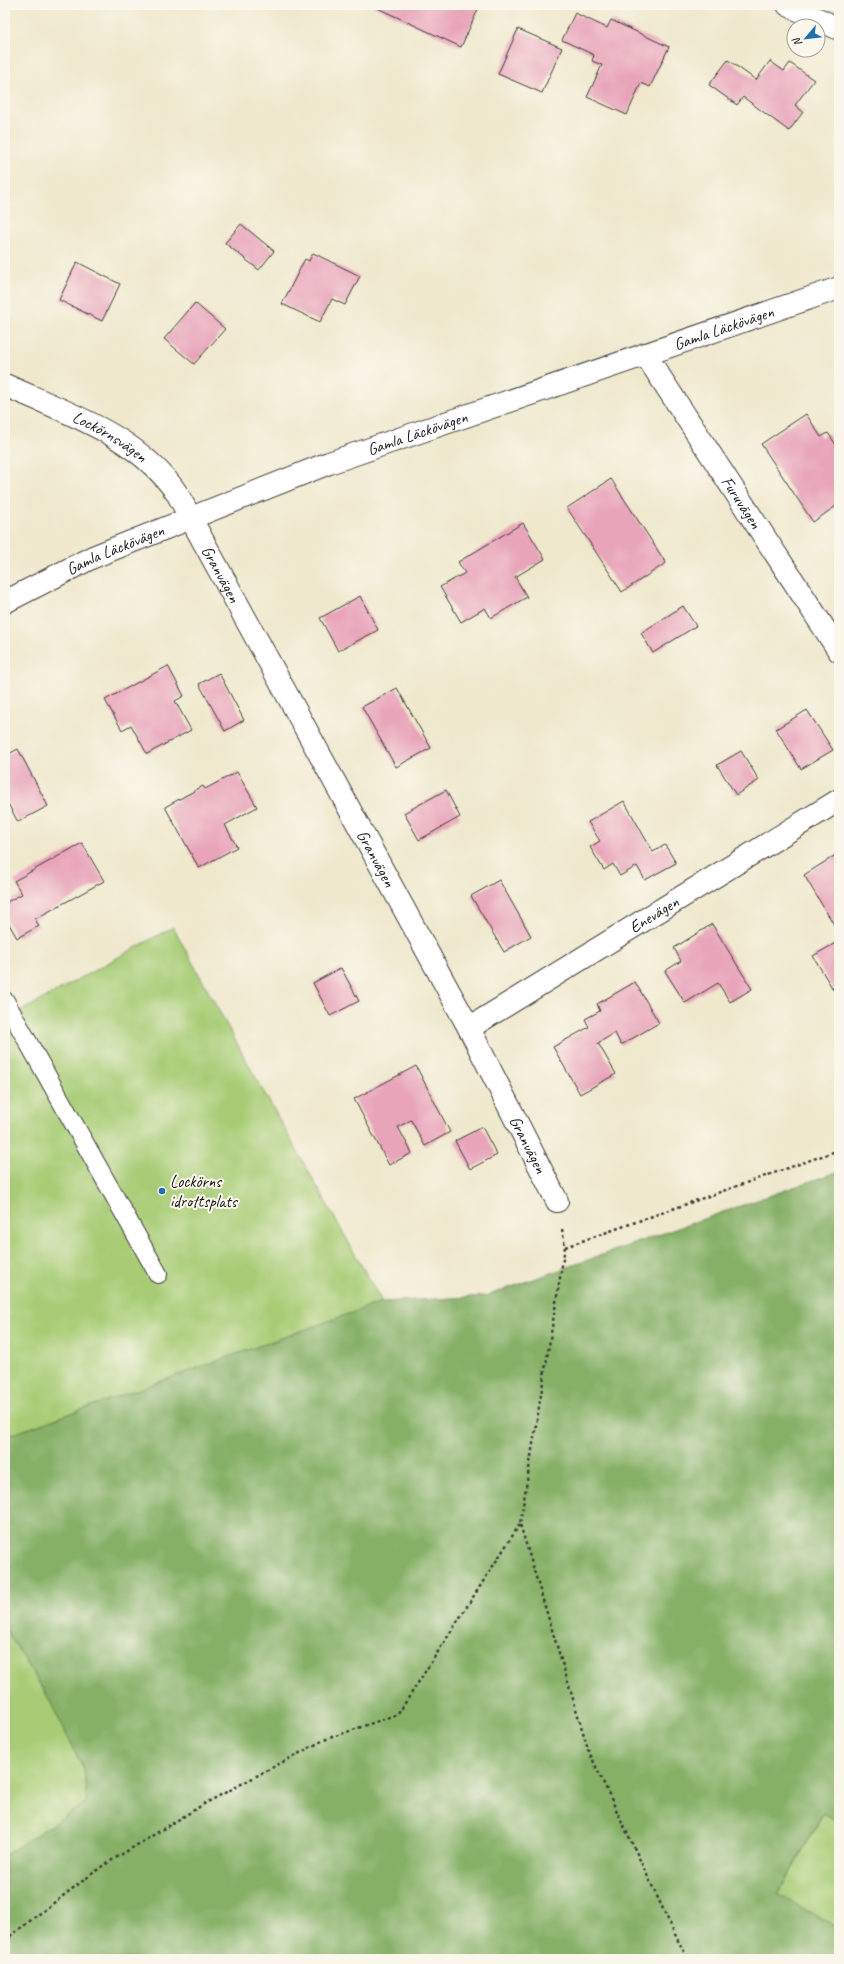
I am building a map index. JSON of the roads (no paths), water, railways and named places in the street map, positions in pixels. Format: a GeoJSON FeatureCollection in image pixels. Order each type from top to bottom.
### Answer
{"type":"FeatureCollection","features":[{"type":"Feature","properties":{"kind":"street"},"geometry":{"type":"LineString","coordinates":[[788,5],[839,29]]}},
{"type":"Feature","properties":{"kind":"street","name":"Gamla Läckövägen"},"geometry":{"type":"LineString","coordinates":[[5,602],[93,557],[329,463],[839,288]]}},
{"type":"Feature","properties":{"kind":"street","name":"Furuvägen"},"geometry":{"type":"LineString","coordinates":[[645,354],[839,651]]}},
{"type":"Feature","properties":{"kind":"street","name":"Lockörnsvägen"},"geometry":{"type":"LineString","coordinates":[[5,385],[106,432],[132,447],[154,465],[170,482],[191,518]]}},
{"type":"Feature","properties":{"kind":"street","name":"Granvägen"},"geometry":{"type":"LineString","coordinates":[[191,518],[469,1028],[557,1201]]}},
{"type":"Feature","properties":{"kind":"street","name":"Enevägen"},"geometry":{"type":"LineString","coordinates":[[469,1028],[839,800]]}},
{"type":"Feature","properties":{"kind":"lane"},"geometry":{"type":"LineString","coordinates":[[5,1001],[158,1274]]}},
{"type":"Feature","properties":{"kind":"place","name":"Lockörns idrottsplats"},"geometry":{"type":"Point","coordinates":[162,1191]}}]}
